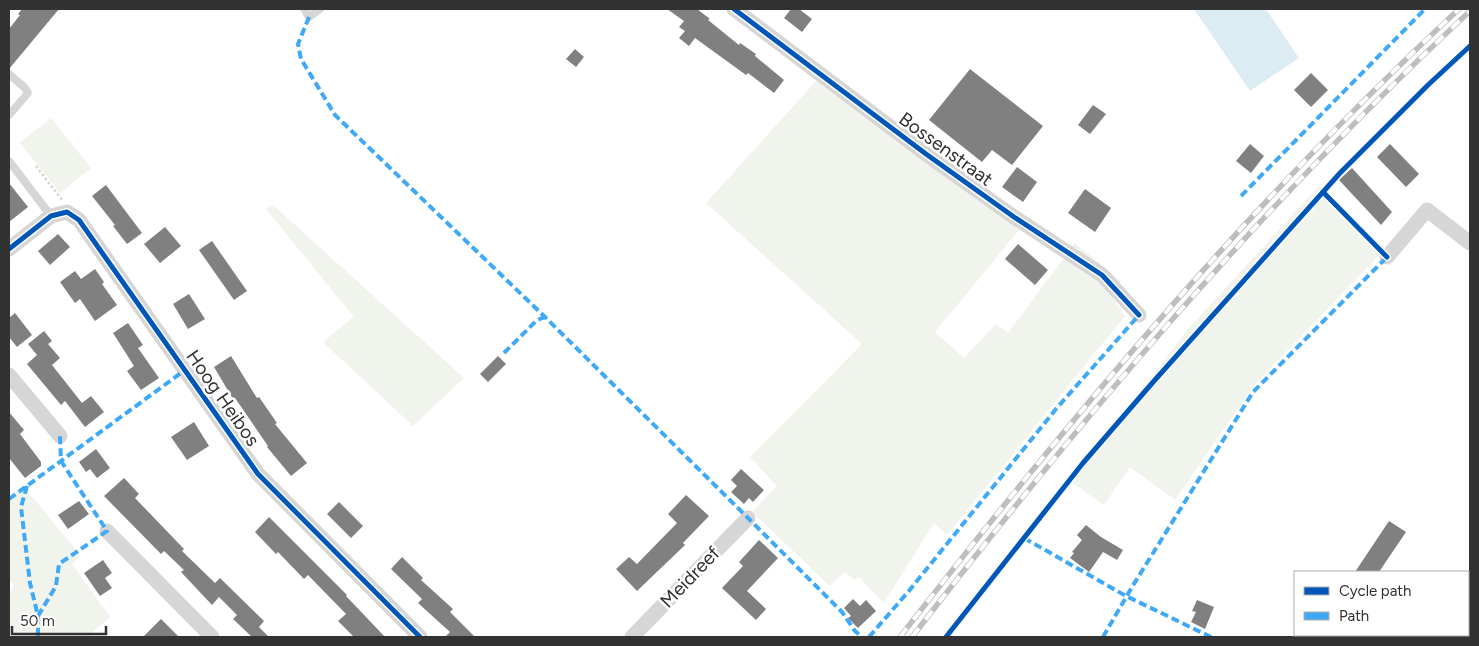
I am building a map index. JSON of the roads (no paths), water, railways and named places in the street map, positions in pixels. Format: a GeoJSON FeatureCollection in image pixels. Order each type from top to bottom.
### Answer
{"type":"FeatureCollection","features":[{"type":"Feature","properties":{"kind":"street","name":"Bossenstraat"},"geometry":{"type":"LineString","coordinates":[[734,9],[926,154],[1014,217],[1102,275],[1139,315]]}},
{"type":"Feature","properties":{"kind":"street"},"geometry":{"type":"LineString","coordinates":[[1387,257],[1427,210],[1470,243]]}},
{"type":"Feature","properties":{"kind":"street","name":"Hoog Heibos"},"geometry":{"type":"LineString","coordinates":[[51,216],[67,212],[79,220],[258,474],[420,637]]}},
{"type":"Feature","properties":{"kind":"street"},"geometry":{"type":"LineString","coordinates":[[9,249],[51,216]]}},
{"type":"Feature","properties":{"kind":"street"},"geometry":{"type":"LineString","coordinates":[[9,375],[60,436]]}},
{"type":"Feature","properties":{"kind":"street","name":"Meidreef"},"geometry":{"type":"LineString","coordinates":[[632,637],[748,518]]}},
{"type":"Feature","properties":{"kind":"street"},"geometry":{"type":"LineString","coordinates":[[107,531],[211,637]]}},
{"type":"Feature","properties":{"kind":"lane"},"geometry":{"type":"LineString","coordinates":[[304,9],[310,17],[320,9]]}},
{"type":"Feature","properties":{"kind":"lane"},"geometry":{"type":"LineString","coordinates":[[9,74],[28,93],[9,116]]}},
{"type":"Feature","properties":{"kind":"lane"},"geometry":{"type":"LineString","coordinates":[[9,161],[51,216]]}},
{"type":"Feature","properties":{"kind":"railway"},"geometry":{"type":"LineString","coordinates":[[900,637],[1031,472],[1167,311],[1309,156],[1459,9]]}},
{"type":"Feature","properties":{"kind":"railway"},"geometry":{"type":"LineString","coordinates":[[912,637],[1042,473],[1178,313],[1320,158],[1470,11]]}}]}
